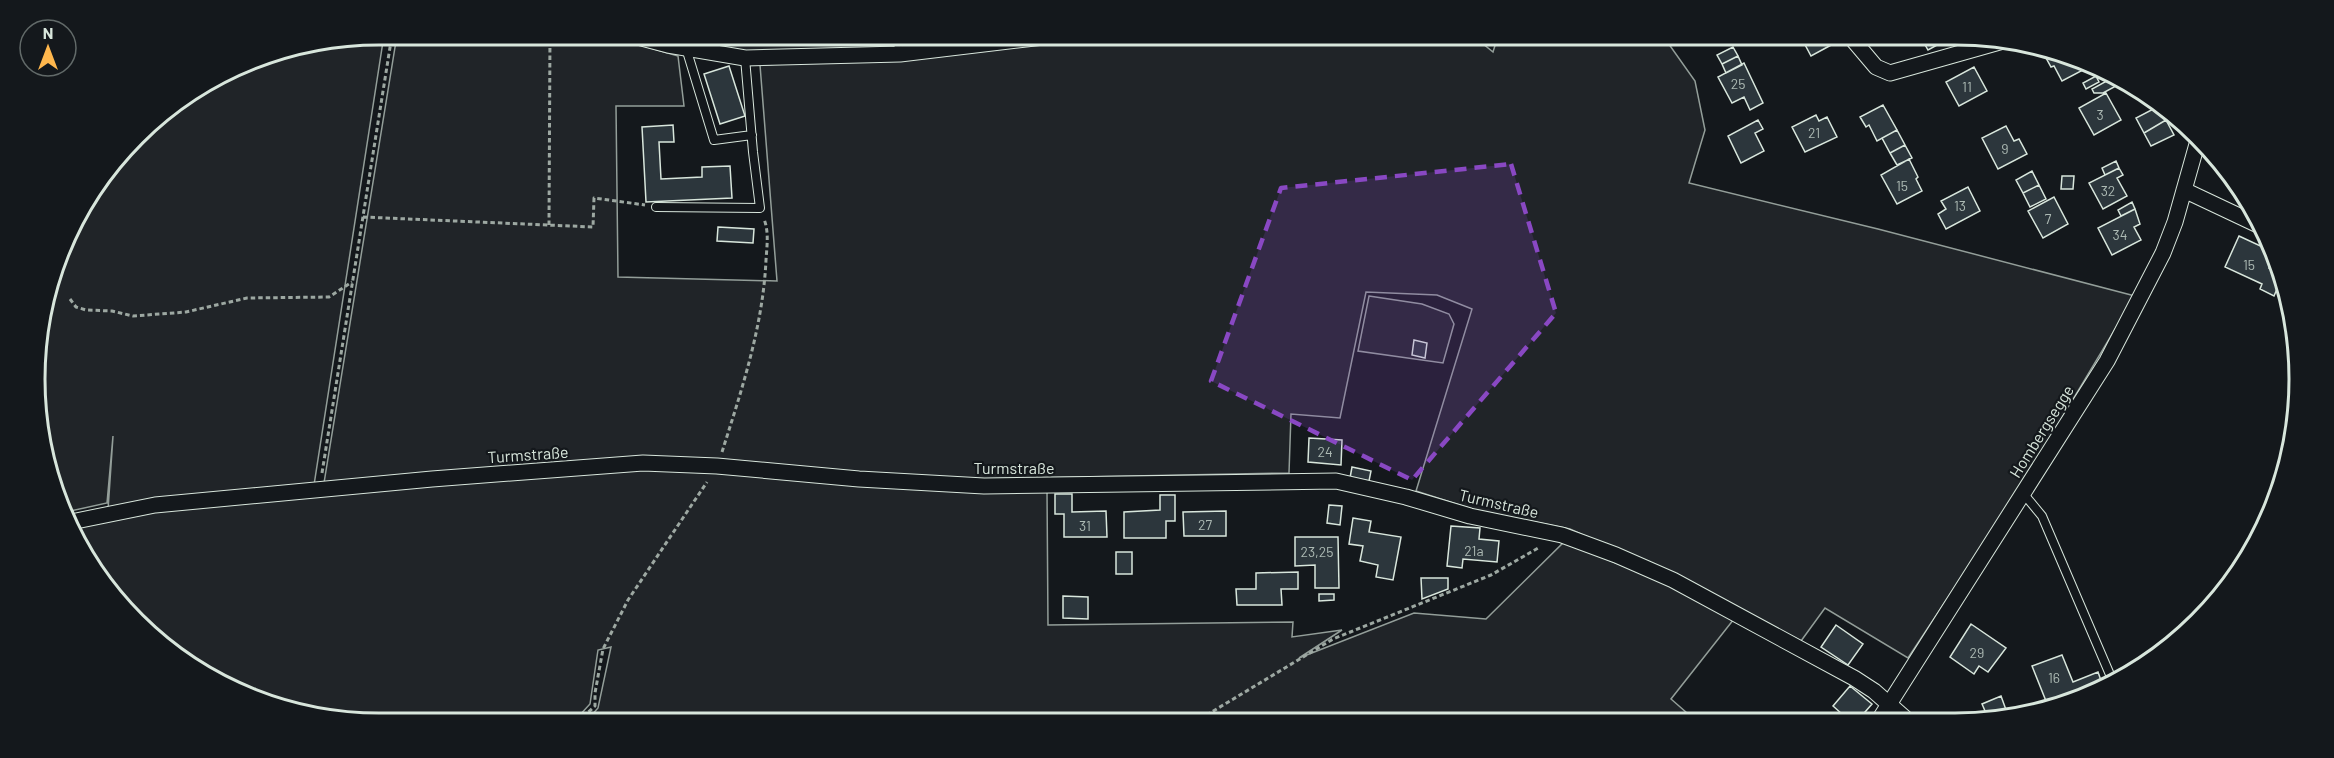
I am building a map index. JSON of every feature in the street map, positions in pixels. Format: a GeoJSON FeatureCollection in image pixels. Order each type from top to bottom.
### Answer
{"type":"FeatureCollection","features":[{"type":"Feature","properties":{"kind":"street"},"geometry":{"type":"LineString","coordinates":[[673,45],[746,58],[900,54],[976,45]]}},
{"type":"Feature","properties":{"kind":"street"},"geometry":{"type":"LineString","coordinates":[[1858,45],[1876,67],[1890,73],[1983,47]]}},
{"type":"Feature","properties":{"kind":"street","name":"Hombergsegge"},"geometry":{"type":"LineString","coordinates":[[1884,713],[2106,362],[2135,310],[2163,253],[2197,149]]}},
{"type":"Feature","properties":{"kind":"street"},"geometry":{"type":"LineString","coordinates":[[2184,190],[2249,221]]}},
{"type":"Feature","properties":{"kind":"street","name":"Turmstraße"},"geometry":{"type":"LineString","coordinates":[[76,521],[155,505],[317,489],[643,463],[717,466],[860,479],[984,486],[1336,481],[1406,497],[1470,516],[1562,535],[1616,555],[1673,580],[1854,678],[1874,691],[1899,713]]}},
{"type":"Feature","properties":{"kind":"lane"},"geometry":{"type":"LineString","coordinates":[[898,45],[900,54]]}},
{"type":"Feature","properties":{"kind":"lane"},"geometry":{"type":"LineString","coordinates":[[686,48],[714,140],[752,135]]}},
{"type":"Feature","properties":{"kind":"lane"},"geometry":{"type":"LineString","coordinates":[[656,207],[760,208],[746,58]]}},
{"type":"Feature","properties":{"kind":"lane"},"geometry":{"type":"LineString","coordinates":[[2023,494],[2042,516],[2110,675]]}},
{"type":"Feature","properties":{"kind":"path"},"geometry":{"type":"LineString","coordinates":[[317,489],[323,470],[390,45]]}},
{"type":"Feature","properties":{"kind":"path"},"geometry":{"type":"LineString","coordinates":[[549,225],[550,45]]}},
{"type":"Feature","properties":{"kind":"path"},"geometry":{"type":"LineString","coordinates":[[363,217],[592,227],[594,198],[656,207]]}},
{"type":"Feature","properties":{"kind":"path"},"geometry":{"type":"LineString","coordinates":[[587,713],[595,706],[595,693],[603,649],[628,600],[717,466],[745,380],[765,292],[768,229],[760,208]]}},
{"type":"Feature","properties":{"kind":"path"},"geometry":{"type":"LineString","coordinates":[[70,299],[76,307],[86,310],[112,311],[133,316],[186,312],[247,298],[329,297],[353,281]]}},
{"type":"Feature","properties":{"kind":"path"},"geometry":{"type":"LineString","coordinates":[[1210,713],[1333,639],[1491,575],[1562,535]]}},
{"type":"Feature","properties":{"kind":"highlighted area"},"geometry":{"type":"Polygon","coordinates":[[[1511,164],[1556,313],[1412,480],[1211,381],[1281,188],[1511,164]]]}},
{"type":"Feature","properties":{"kind":"shaded area"},"geometry":{"type":"Polygon","coordinates":[[[382,45],[314,485],[108,510],[113,436],[107,503],[72,511],[51,444],[45,379],[48,335],[56,293],[79,231],[101,193],[128,159],[159,128],[193,101],[231,79],[251,70],[314,51],[382,45]]]}},
{"type":"Feature","properties":{"kind":"shaded area"},"geometry":{"type":"Polygon","coordinates":[[[395,45],[640,45],[678,56],[684,106],[616,106],[618,277],[777,281],[760,65],[954,54],[1029,45],[1484,45],[1493,52],[1495,45],[1670,45],[1695,81],[1705,130],[1689,183],[1878,229],[2135,296],[2012,501],[1908,658],[1825,608],[1801,641],[1675,577],[1570,529],[1475,510],[1416,491],[1472,309],[1437,295],[1366,292],[1340,418],[1291,414],[1289,473],[977,479],[659,460],[324,483],[395,45]]]}},
{"type":"Feature","properties":{"kind":"shaded area"},"geometry":{"type":"Polygon","coordinates":[[[691,45],[888,45],[889,50],[757,53],[691,45]]]}},
{"type":"Feature","properties":{"kind":"shaded area"},"geometry":{"type":"Polygon","coordinates":[[[1369,296],[1422,304],[1449,314],[1454,324],[1443,363],[1358,351],[1369,296]]]}},
{"type":"Feature","properties":{"kind":"shaded area"},"geometry":{"type":"Polygon","coordinates":[[[612,468],[1047,490],[1048,625],[1293,622],[1292,637],[1342,630],[1299,658],[1414,613],[1486,619],[1564,542],[1670,585],[1734,619],[1671,699],[1687,713],[594,713],[598,708],[611,647],[598,650],[590,704],[582,713],[357,712],[293,702],[231,679],[193,657],[143,615],[101,565],[78,525],[154,509],[612,468]]]}},
{"type":"Feature","properties":{"kind":"building"},"geometry":{"type":"Polygon","coordinates":[[[1805,45],[1831,45],[1811,56],[1805,45]]]}},
{"type":"Feature","properties":{"kind":"building"},"geometry":{"type":"Polygon","coordinates":[[[1925,45],[1937,45],[1928,50],[1925,45]]]}},
{"type":"Feature","properties":{"kind":"building"},"geometry":{"type":"Polygon","coordinates":[[[1733,47],[1738,56],[1722,64],[1717,55],[1733,47]]]}},
{"type":"Feature","properties":{"kind":"building"},"geometry":{"type":"Polygon","coordinates":[[[1738,56],[1742,65],[1726,73],[1722,64],[1738,56]]]}},
{"type":"Feature","properties":{"kind":"building"},"geometry":{"type":"Polygon","coordinates":[[[2046,58],[2083,70],[2062,81],[2054,66],[2051,67],[2046,58]]]}},
{"type":"Feature","properties":{"kind":"building"},"geometry":{"type":"Polygon","coordinates":[[[1744,63],[1763,103],[1750,110],[1744,97],[1732,103],[1718,77],[1744,63]]]}},
{"type":"Feature","properties":{"kind":"building"},"geometry":{"type":"Polygon","coordinates":[[[729,66],[745,116],[720,124],[704,74],[729,66]]]}},
{"type":"Feature","properties":{"kind":"building"},"geometry":{"type":"Polygon","coordinates":[[[1974,67],[1987,91],[1959,106],[1946,82],[1974,67]]]}},
{"type":"Feature","properties":{"kind":"building"},"geometry":{"type":"Polygon","coordinates":[[[2096,76],[2099,82],[2086,89],[2083,83],[2096,76]]]}},
{"type":"Feature","properties":{"kind":"building"},"geometry":{"type":"Polygon","coordinates":[[[2106,81],[2116,86],[2103,93],[2094,93],[2092,89],[2106,81]]]}},
{"type":"Feature","properties":{"kind":"building"},"geometry":{"type":"Polygon","coordinates":[[[2106,93],[2121,120],[2094,135],[2079,108],[2106,93]]]}},
{"type":"Feature","properties":{"kind":"building"},"geometry":{"type":"Polygon","coordinates":[[[1883,105],[1897,130],[1877,141],[1869,125],[1866,127],[1860,117],[1883,105]]]}},
{"type":"Feature","properties":{"kind":"building"},"geometry":{"type":"Polygon","coordinates":[[[2152,110],[2166,120],[2144,133],[2136,118],[2152,110]]]}},
{"type":"Feature","properties":{"kind":"building"},"geometry":{"type":"Polygon","coordinates":[[[1816,115],[1819,121],[1827,117],[1837,137],[1805,152],[1792,127],[1816,115]]]}},
{"type":"Feature","properties":{"kind":"building"},"geometry":{"type":"Polygon","coordinates":[[[1758,120],[1763,129],[1755,133],[1764,151],[1741,163],[1728,136],[1758,120]]]}},
{"type":"Feature","properties":{"kind":"building"},"geometry":{"type":"Polygon","coordinates":[[[2166,120],[2174,135],[2151,146],[2144,133],[2166,120]]]}},
{"type":"Feature","properties":{"kind":"building"},"geometry":{"type":"Polygon","coordinates":[[[673,125],[674,142],[659,142],[661,179],[702,177],[702,167],[730,166],[732,198],[646,202],[642,127],[673,125]]]}},
{"type":"Feature","properties":{"kind":"building"},"geometry":{"type":"Polygon","coordinates":[[[2006,126],[2014,141],[2019,139],[2027,154],[1998,169],[1982,138],[2006,126]]]}},
{"type":"Feature","properties":{"kind":"building"},"geometry":{"type":"Polygon","coordinates":[[[1897,130],[1905,145],[1890,153],[1882,138],[1897,130]]]}},
{"type":"Feature","properties":{"kind":"building"},"geometry":{"type":"Polygon","coordinates":[[[1905,145],[1912,158],[1897,165],[1890,153],[1905,145]]]}},
{"type":"Feature","properties":{"kind":"building"},"geometry":{"type":"Polygon","coordinates":[[[1909,159],[1922,191],[1897,204],[1881,175],[1909,159]]]}},
{"type":"Feature","properties":{"kind":"building"},"geometry":{"type":"Polygon","coordinates":[[[2116,161],[2119,168],[2105,175],[2102,168],[2116,161]]]}},
{"type":"Feature","properties":{"kind":"building"},"geometry":{"type":"Polygon","coordinates":[[[2119,168],[2123,175],[2117,178],[2127,196],[2103,209],[2089,183],[2119,168]]]}},
{"type":"Feature","properties":{"kind":"building"},"geometry":{"type":"Polygon","coordinates":[[[2032,171],[2039,185],[2023,193],[2016,180],[2032,171]]]}},
{"type":"Feature","properties":{"kind":"building"},"geometry":{"type":"Polygon","coordinates":[[[2062,176],[2074,176],[2073,189],[2061,189],[2062,176]]]}},
{"type":"Feature","properties":{"kind":"building"},"geometry":{"type":"Polygon","coordinates":[[[2039,185],[2046,199],[2030,207],[2023,193],[2039,185]]]}},
{"type":"Feature","properties":{"kind":"building"},"geometry":{"type":"Polygon","coordinates":[[[1968,187],[1980,211],[1946,229],[1938,214],[1946,209],[1941,201],[1968,187]]]}},
{"type":"Feature","properties":{"kind":"building"},"geometry":{"type":"Polygon","coordinates":[[[2054,197],[2068,224],[2043,238],[2028,211],[2054,197]]]}},
{"type":"Feature","properties":{"kind":"building"},"geometry":{"type":"Polygon","coordinates":[[[2132,202],[2135,209],[2121,216],[2118,210],[2132,202]]]}},
{"type":"Feature","properties":{"kind":"building"},"geometry":{"type":"Polygon","coordinates":[[[2135,209],[2140,224],[2134,227],[2141,240],[2112,255],[2098,228],[2135,209]]]}},
{"type":"Feature","properties":{"kind":"building"},"geometry":{"type":"Polygon","coordinates":[[[718,227],[754,229],[753,243],[717,241],[718,227]]]}},
{"type":"Feature","properties":{"kind":"building"},"geometry":{"type":"Polygon","coordinates":[[[2239,236],[2262,247],[2277,289],[2274,296],[2260,289],[2262,284],[2225,267],[2239,236]]]}},
{"type":"Feature","properties":{"kind":"building"},"geometry":{"type":"Polygon","coordinates":[[[1414,340],[1427,343],[1425,358],[1412,355],[1414,340]]]}},
{"type":"Feature","properties":{"kind":"building"},"geometry":{"type":"Polygon","coordinates":[[[1309,438],[1342,440],[1341,465],[1308,462],[1309,438]]]}},
{"type":"Feature","properties":{"kind":"building"},"geometry":{"type":"Polygon","coordinates":[[[1352,467],[1371,471],[1369,481],[1350,478],[1352,467]]]}},
{"type":"Feature","properties":{"kind":"building"},"geometry":{"type":"Polygon","coordinates":[[[1055,494],[1072,494],[1072,512],[1106,511],[1107,537],[1064,537],[1064,514],[1055,514],[1055,494]]]}},
{"type":"Feature","properties":{"kind":"building"},"geometry":{"type":"Polygon","coordinates":[[[1160,495],[1175,495],[1175,521],[1166,521],[1166,538],[1124,538],[1124,512],[1160,510],[1160,495]]]}},
{"type":"Feature","properties":{"kind":"building"},"geometry":{"type":"Polygon","coordinates":[[[1329,505],[1342,506],[1340,525],[1327,523],[1329,505]]]}},
{"type":"Feature","properties":{"kind":"building"},"geometry":{"type":"Polygon","coordinates":[[[1226,511],[1226,536],[1184,536],[1183,512],[1226,511]]]}},
{"type":"Feature","properties":{"kind":"building"},"geometry":{"type":"Polygon","coordinates":[[[1353,518],[1371,521],[1369,532],[1401,537],[1393,580],[1376,577],[1378,565],[1360,561],[1363,546],[1349,544],[1353,518]]]}},
{"type":"Feature","properties":{"kind":"building"},"geometry":{"type":"Polygon","coordinates":[[[1451,526],[1480,528],[1479,539],[1499,541],[1497,562],[1463,559],[1462,568],[1447,566],[1451,526]]]}},
{"type":"Feature","properties":{"kind":"building"},"geometry":{"type":"Polygon","coordinates":[[[1295,537],[1338,537],[1339,588],[1315,588],[1315,565],[1295,566],[1295,537]]]}},
{"type":"Feature","properties":{"kind":"building"},"geometry":{"type":"Polygon","coordinates":[[[1116,552],[1132,552],[1132,574],[1116,574],[1116,552]]]}},
{"type":"Feature","properties":{"kind":"building"},"geometry":{"type":"Polygon","coordinates":[[[1298,572],[1298,589],[1281,589],[1282,605],[1237,605],[1236,589],[1256,589],[1256,573],[1298,572]]]}},
{"type":"Feature","properties":{"kind":"building"},"geometry":{"type":"Polygon","coordinates":[[[1421,578],[1448,578],[1448,589],[1422,599],[1421,578]]]}},
{"type":"Feature","properties":{"kind":"building"},"geometry":{"type":"Polygon","coordinates":[[[1319,594],[1334,594],[1334,600],[1319,601],[1319,594]]]}},
{"type":"Feature","properties":{"kind":"building"},"geometry":{"type":"Polygon","coordinates":[[[1063,596],[1088,597],[1088,619],[1063,618],[1063,596]]]}},
{"type":"Feature","properties":{"kind":"building"},"geometry":{"type":"Polygon","coordinates":[[[1971,624],[2006,648],[1988,672],[1979,666],[1974,674],[1950,657],[1971,624]]]}},
{"type":"Feature","properties":{"kind":"building"},"geometry":{"type":"Polygon","coordinates":[[[1836,625],[1863,644],[1848,665],[1821,647],[1836,625]]]}},
{"type":"Feature","properties":{"kind":"building"},"geometry":{"type":"Polygon","coordinates":[[[2062,655],[2073,682],[2098,672],[2101,680],[2046,700],[2032,666],[2062,655]]]}},
{"type":"Feature","properties":{"kind":"building"},"geometry":{"type":"Polygon","coordinates":[[[1850,686],[1872,704],[1864,713],[1841,713],[1833,706],[1850,686]]]}},
{"type":"Feature","properties":{"kind":"building"},"geometry":{"type":"Polygon","coordinates":[[[2001,696],[2006,709],[1985,711],[1982,704],[2001,696]]]}}]}
